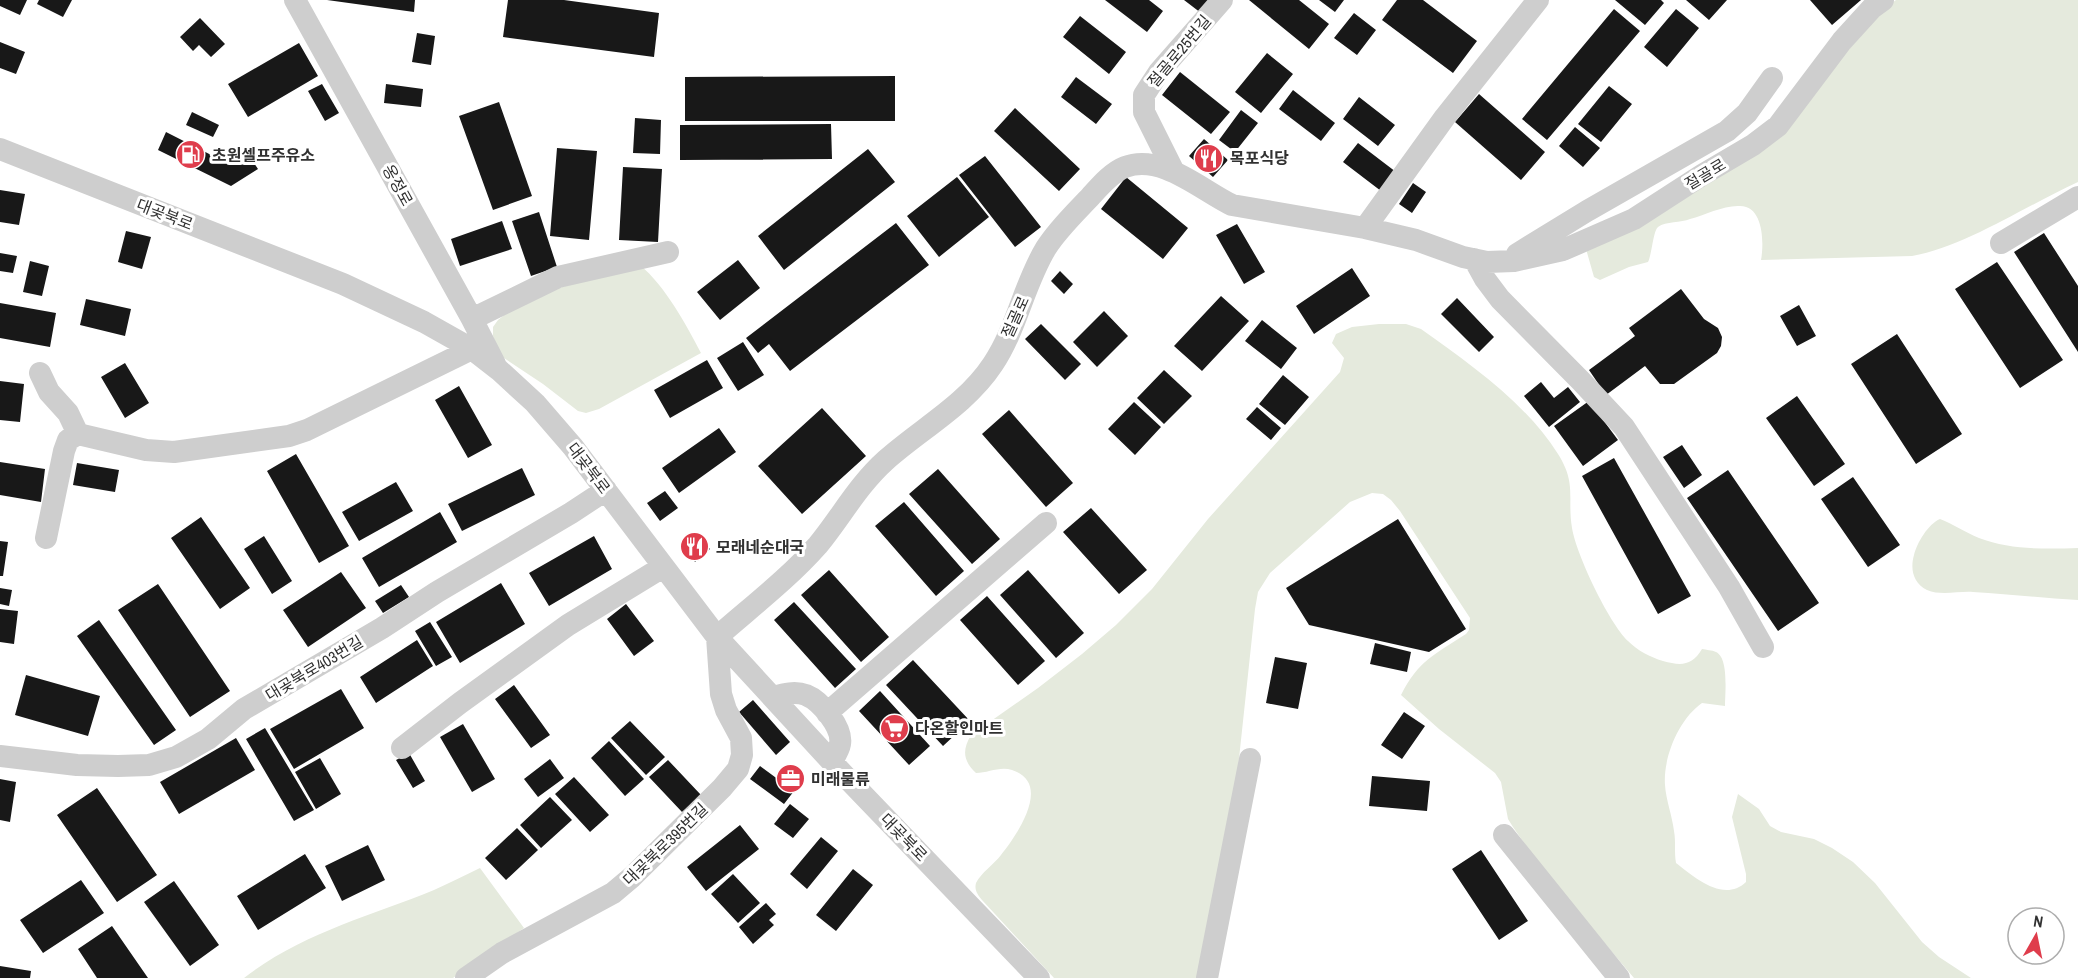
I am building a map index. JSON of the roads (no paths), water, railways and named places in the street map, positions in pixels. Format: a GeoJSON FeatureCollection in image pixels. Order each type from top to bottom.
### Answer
{"type":"FeatureCollection","features":[{"type":"Feature","properties":{"kind":"street","name":"옹정로"},"geometry":{"type":"LineString","coordinates":[[295,0],[499,370]]}},
{"type":"Feature","properties":{"kind":"street","name":"절골로25번길"},"geometry":{"type":"LineString","coordinates":[[1173,170],[1144,112],[1144,95],[1159,72],[1222,0]]}},
{"type":"Feature","properties":{"kind":"street"},"geometry":{"type":"LineString","coordinates":[[1365,228],[1445,117],[1538,0]]}},
{"type":"Feature","properties":{"kind":"street","name":"절골로"},"geometry":{"type":"LineString","coordinates":[[717,637],[800,565],[819,543],[852,496],[885,460],[960,403],[993,364],[1046,248],[1106,180],[1124,167],[1144,162],[1173,170],[1232,205],[1365,228],[1416,240],[1487,262],[1505,261],[1563,250],[1634,219],[1754,145],[1778,126],[1842,41],[1872,8],[1883,0]]}},
{"type":"Feature","properties":{"kind":"street"},"geometry":{"type":"LineString","coordinates":[[1505,261],[1726,131],[1747,113],[1772,78]]}},
{"type":"Feature","properties":{"kind":"street","name":"대곶북로"},"geometry":{"type":"LineString","coordinates":[[0,149],[343,284],[424,322],[472,350],[499,370],[535,403],[573,447],[717,637],[1039,978]]}},
{"type":"Feature","properties":{"kind":"street"},"geometry":{"type":"LineString","coordinates":[[2001,243],[2078,198]]}},
{"type":"Feature","properties":{"kind":"street"},"geometry":{"type":"LineString","coordinates":[[472,319],[558,277],[668,252]]}},
{"type":"Feature","properties":{"kind":"street"},"geometry":{"type":"LineString","coordinates":[[1474,259],[1500,299],[1624,427],[1729,587],[1763,647]]}},
{"type":"Feature","properties":{"kind":"street"},"geometry":{"type":"LineString","coordinates":[[46,538],[64,451],[69,440],[78,434],[146,450],[174,452],[289,436],[307,430],[472,350]]}},
{"type":"Feature","properties":{"kind":"street"},"geometry":{"type":"LineString","coordinates":[[40,373],[49,392],[68,413],[78,434]]}},
{"type":"Feature","properties":{"kind":"street","name":"대곶북로403번길"},"geometry":{"type":"LineString","coordinates":[[0,756],[77,765],[118,766],[149,765],[176,757],[208,739],[244,709],[606,490]]}},
{"type":"Feature","properties":{"kind":"street"},"geometry":{"type":"LineString","coordinates":[[827,713],[1046,524]]}},
{"type":"Feature","properties":{"kind":"street"},"geometry":{"type":"LineString","coordinates":[[402,748],[568,625],[663,567]]}},
{"type":"Feature","properties":{"kind":"street","name":"대곶북로395번길"},"geometry":{"type":"LineString","coordinates":[[466,978],[502,953],[613,893],[722,788],[738,769],[742,754],[741,738],[726,710],[721,694],[717,637]]}},
{"type":"Feature","properties":{"kind":"street"},"geometry":{"type":"LineString","coordinates":[[773,698],[785,693],[806,695],[827,713],[837,726],[840,735],[840,744],[832,761]]}},
{"type":"Feature","properties":{"kind":"street"},"geometry":{"type":"LineString","coordinates":[[1207,978],[1250,759]]}},
{"type":"Feature","properties":{"kind":"street"},"geometry":{"type":"LineString","coordinates":[[1504,835],[1619,978]]}},
{"type":"Feature","properties":{"kind":"place","name":"초원셀프주유소"},"geometry":{"type":"Point","coordinates":[191,155]}},
{"type":"Feature","properties":{"kind":"place","name":"목포식당"},"geometry":{"type":"Point","coordinates":[1209,158]}},
{"type":"Feature","properties":{"kind":"place","name":"모래네순대국"},"geometry":{"type":"Point","coordinates":[695,547]}},
{"type":"Feature","properties":{"kind":"place","name":"다온할인마트"},"geometry":{"type":"Point","coordinates":[894,728]}},
{"type":"Feature","properties":{"kind":"place","name":"미래물류"},"geometry":{"type":"Point","coordinates":[790,779]}}]}
